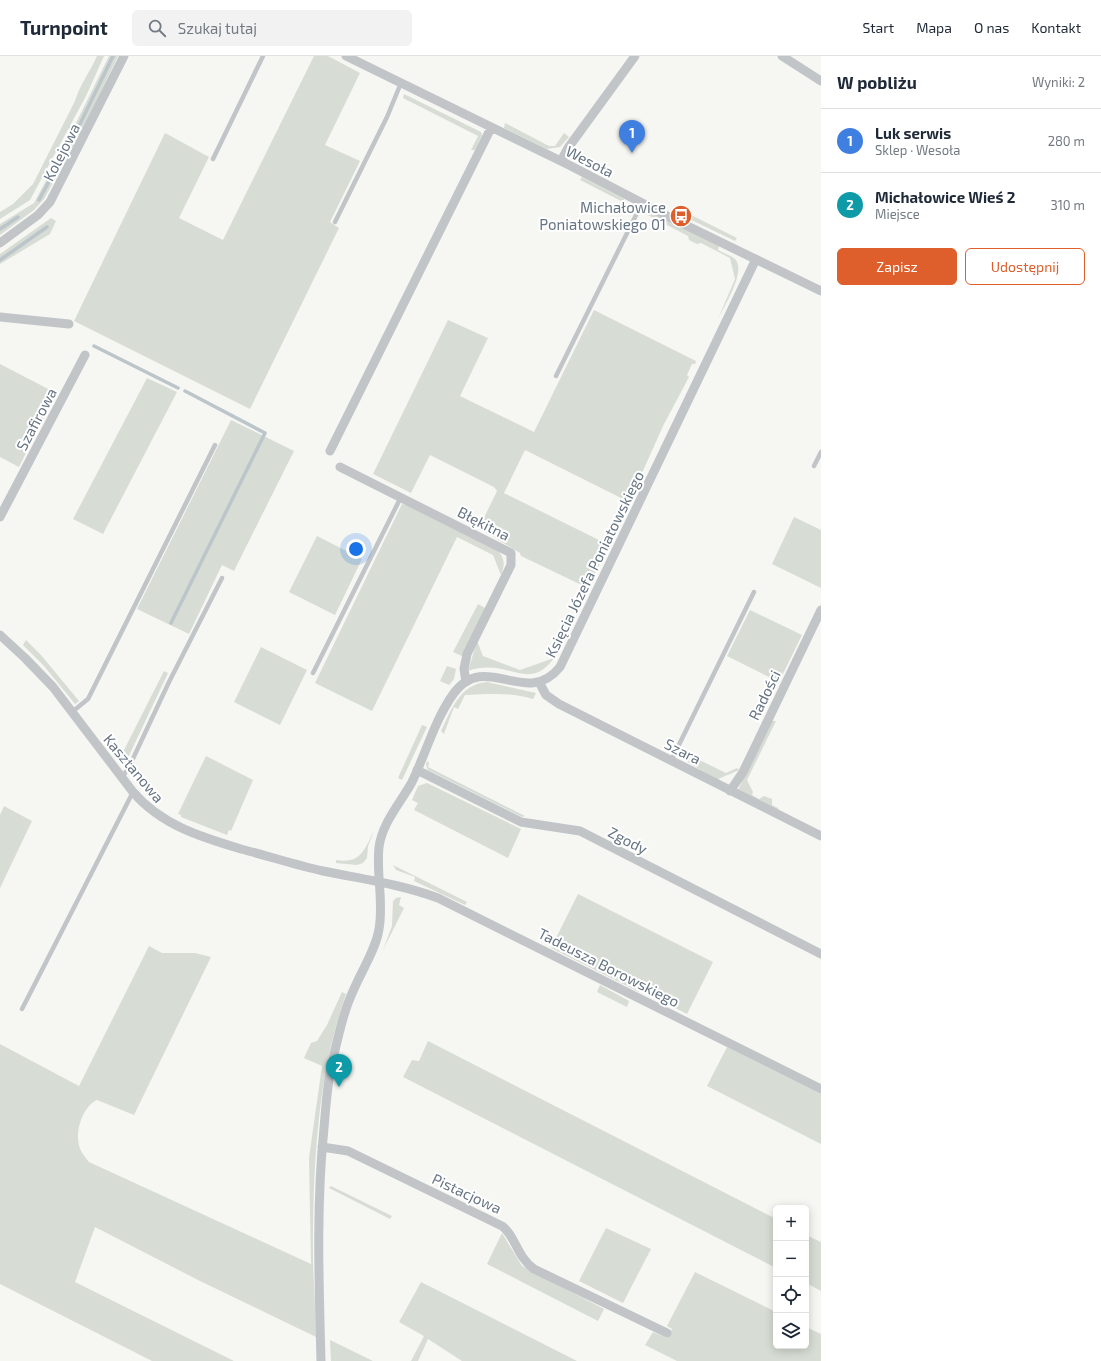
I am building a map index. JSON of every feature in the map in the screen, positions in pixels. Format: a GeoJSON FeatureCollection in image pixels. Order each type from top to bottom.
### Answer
{"type":"FeatureCollection","features":[{"type":"Feature","properties":{"kind":"street","name":"Kolejowa"},"geometry":{"type":"LineString","coordinates":[[0,243],[45,208],[85,135],[124,56]]}},
{"type":"Feature","properties":{"kind":"street","name":"Wesoła"},"geometry":{"type":"LineString","coordinates":[[346,56],[561,161],[642,203],[821,291]]}},
{"type":"Feature","properties":{"kind":"street"},"geometry":{"type":"LineString","coordinates":[[561,161],[568,148],[635,56]]}},
{"type":"Feature","properties":{"kind":"street"},"geometry":{"type":"LineString","coordinates":[[782,56],[821,81]]}},
{"type":"Feature","properties":{"kind":"street"},"geometry":{"type":"LineString","coordinates":[[330,450],[491,128]]}},
{"type":"Feature","properties":{"kind":"street","name":"Księcia Józefa Poniatowskiego"},"geometry":{"type":"LineString","coordinates":[[539,682],[555,672],[564,661],[756,259]]}},
{"type":"Feature","properties":{"kind":"street"},"geometry":{"type":"LineString","coordinates":[[0,317],[69,324]]}},
{"type":"Feature","properties":{"kind":"street","name":"Szafirowa"},"geometry":{"type":"LineString","coordinates":[[0,517],[85,355]]}},
{"type":"Feature","properties":{"kind":"street","name":"Błękitna"},"geometry":{"type":"LineString","coordinates":[[340,468],[511,553],[511,565],[467,654],[464,669],[466,682]]}},
{"type":"Feature","properties":{"kind":"street","name":"Radości"},"geometry":{"type":"LineString","coordinates":[[730,791],[743,772],[821,610]]}},
{"type":"Feature","properties":{"kind":"street","name":"Kasztanowa"},"geometry":{"type":"LineString","coordinates":[[0,635],[45,678],[133,792],[146,807],[157,816],[176,826],[204,837],[321,870],[380,880]]}},
{"type":"Feature","properties":{"kind":"street"},"geometry":{"type":"LineString","coordinates":[[321,1361],[319,1228],[322,1147],[328,1085],[341,1027],[353,991],[380,928],[379,854],[381,839],[417,770],[446,706],[454,693],[466,682],[477,677],[490,676],[522,683],[539,682]]}},
{"type":"Feature","properties":{"kind":"street","name":"Szara"},"geometry":{"type":"LineString","coordinates":[[539,682],[544,694],[559,704],[821,836]]}},
{"type":"Feature","properties":{"kind":"street","name":"Zgody"},"geometry":{"type":"LineString","coordinates":[[417,770],[521,822],[580,831],[821,954]]}},
{"type":"Feature","properties":{"kind":"street","name":"Tadeusza Borowskiego"},"geometry":{"type":"LineString","coordinates":[[380,880],[421,891],[477,916],[821,1089]]}},
{"type":"Feature","properties":{"kind":"street","name":"Pistacjowa"},"geometry":{"type":"LineString","coordinates":[[322,1147],[348,1151],[502,1226],[507,1230],[523,1260],[534,1269],[667,1333]]}},
{"type":"Feature","properties":{"kind":"lane"},"geometry":{"type":"LineString","coordinates":[[213,159],[263,56]]}},
{"type":"Feature","properties":{"kind":"lane"},"geometry":{"type":"LineString","coordinates":[[335,222],[387,117],[401,83]]}},
{"type":"Feature","properties":{"kind":"lane"},"geometry":{"type":"LineString","coordinates":[[71,128],[85,135]]}},
{"type":"Feature","properties":{"kind":"lane"},"geometry":{"type":"LineString","coordinates":[[556,376],[642,203]]}},
{"type":"Feature","properties":{"kind":"lane"},"geometry":{"type":"LineString","coordinates":[[72,712],[88,699],[215,445]]}},
{"type":"Feature","properties":{"kind":"lane"},"geometry":{"type":"LineString","coordinates":[[814,466],[821,452]]}},
{"type":"Feature","properties":{"kind":"lane"},"geometry":{"type":"LineString","coordinates":[[313,673],[401,497]]}},
{"type":"Feature","properties":{"kind":"lane"},"geometry":{"type":"LineString","coordinates":[[122,778],[130,765],[169,682],[222,578]]}},
{"type":"Feature","properties":{"kind":"lane"},"geometry":{"type":"LineString","coordinates":[[671,761],[754,592]]}},
{"type":"Feature","properties":{"kind":"lane"},"geometry":{"type":"LineString","coordinates":[[22,1009],[133,792]]}},
{"type":"Feature","properties":{"kind":"shaded area"},"geometry":{"type":"Polygon","coordinates":[[[97,56],[104,56],[86,96],[30,200],[0,219],[0,212],[13,204],[33,184],[97,56]]]}},
{"type":"Feature","properties":{"kind":"shaded area"},"geometry":{"type":"Polygon","coordinates":[[[109,56],[118,56],[83,129],[77,126],[76,123],[109,56]]]}},
{"type":"Feature","properties":{"kind":"shaded area"},"geometry":{"type":"Polygon","coordinates":[[[314,56],[328,56],[360,73],[325,145],[360,161],[330,222],[339,228],[250,409],[74,321],[165,133],[209,157],[179,218],[223,240],[314,56]]]}},
{"type":"Feature","properties":{"kind":"shaded area"},"geometry":{"type":"Polygon","coordinates":[[[404,94],[481,132],[482,135],[475,150],[471,150],[478,136],[403,98],[404,94]]]}},
{"type":"Feature","properties":{"kind":"shaded area"},"geometry":{"type":"Polygon","coordinates":[[[505,123],[549,146],[555,146],[564,133],[569,137],[560,147],[547,149],[504,128],[505,123]]]}},
{"type":"Feature","properties":{"kind":"shaded area"},"geometry":{"type":"Polygon","coordinates":[[[71,134],[78,137],[44,199],[34,210],[0,235],[0,224],[34,203],[71,134]]]}},
{"type":"Feature","properties":{"kind":"shaded area"},"geometry":{"type":"Polygon","coordinates":[[[582,177],[624,199],[623,202],[580,180],[582,177]]]}},
{"type":"Feature","properties":{"kind":"shaded area"},"geometry":{"type":"Polygon","coordinates":[[[644,209],[719,246],[718,250],[735,259],[738,265],[736,280],[733,290],[717,321],[735,279],[730,258],[701,243],[697,244],[689,240],[688,236],[642,212],[637,219],[644,209]]]}},
{"type":"Feature","properties":{"kind":"shaded area"},"geometry":{"type":"Polygon","coordinates":[[[681,210],[737,238],[735,241],[681,215],[681,210]]]}},
{"type":"Feature","properties":{"kind":"shaded area"},"geometry":{"type":"Polygon","coordinates":[[[51,218],[56,221],[50,234],[0,264],[0,254],[51,218]]]}},
{"type":"Feature","properties":{"kind":"shaded area"},"geometry":{"type":"Polygon","coordinates":[[[594,310],[696,361],[695,364],[692,364],[687,375],[689,377],[663,426],[629,502],[525,450],[504,493],[609,545],[588,588],[521,556],[520,553],[479,528],[497,491],[494,487],[430,455],[411,493],[373,474],[448,320],[488,338],[460,396],[534,432],[594,310]]]}},
{"type":"Feature","properties":{"kind":"shaded area"},"geometry":{"type":"Polygon","coordinates":[[[0,364],[56,393],[19,467],[0,457],[0,364]]]}},
{"type":"Feature","properties":{"kind":"shaded area"},"geometry":{"type":"Polygon","coordinates":[[[147,378],[177,392],[103,534],[73,519],[147,378]]]}},
{"type":"Feature","properties":{"kind":"shaded area"},"geometry":{"type":"Polygon","coordinates":[[[231,420],[294,451],[234,571],[222,565],[189,634],[137,609],[231,420]]]}},
{"type":"Feature","properties":{"kind":"shaded area"},"geometry":{"type":"Polygon","coordinates":[[[402,504],[417,507],[498,550],[503,559],[504,565],[501,575],[493,555],[457,537],[372,711],[315,683],[402,504]]]}},
{"type":"Feature","properties":{"kind":"shaded area"},"geometry":{"type":"Polygon","coordinates":[[[794,517],[821,530],[821,588],[772,564],[794,517]]]}},
{"type":"Feature","properties":{"kind":"shaded area"},"geometry":{"type":"Polygon","coordinates":[[[317,536],[362,559],[335,615],[289,592],[317,536]]]}},
{"type":"Feature","properties":{"kind":"shaded area"},"geometry":{"type":"Polygon","coordinates":[[[478,604],[485,608],[462,656],[453,652],[478,604]]]}},
{"type":"Feature","properties":{"kind":"shaded area"},"geometry":{"type":"Polygon","coordinates":[[[750,610],[802,635],[779,682],[727,656],[750,610]]]}},
{"type":"Feature","properties":{"kind":"shaded area"},"geometry":{"type":"Polygon","coordinates":[[[26,640],[41,655],[79,701],[75,704],[44,666],[23,645],[26,640]]]}},
{"type":"Feature","properties":{"kind":"shaded area"},"geometry":{"type":"Polygon","coordinates":[[[477,641],[483,656],[520,670],[553,658],[552,661],[541,670],[531,674],[521,674],[497,668],[484,668],[468,671],[477,641]]]}},
{"type":"Feature","properties":{"kind":"shaded area"},"geometry":{"type":"Polygon","coordinates":[[[261,647],[307,670],[280,725],[234,702],[261,647]]]}},
{"type":"Feature","properties":{"kind":"shaded area"},"geometry":{"type":"Polygon","coordinates":[[[447,666],[456,669],[454,679],[449,685],[440,681],[447,666]]]}},
{"type":"Feature","properties":{"kind":"shaded area"},"geometry":{"type":"Polygon","coordinates":[[[164,671],[168,673],[126,762],[120,762],[106,743],[109,738],[123,752],[164,671]]]}},
{"type":"Feature","properties":{"kind":"shaded area"},"geometry":{"type":"Polygon","coordinates":[[[487,682],[536,693],[533,699],[508,694],[465,695],[458,709],[454,707],[444,734],[441,731],[458,699],[470,688],[487,682]]]}},
{"type":"Feature","properties":{"kind":"shaded area"},"geometry":{"type":"Polygon","coordinates":[[[770,721],[776,721],[747,780],[753,792],[752,795],[759,799],[764,796],[772,799],[772,805],[779,810],[738,790],[770,721]]]}},
{"type":"Feature","properties":{"kind":"shaded area"},"geometry":{"type":"Polygon","coordinates":[[[422,725],[427,727],[402,780],[398,778],[422,725]]]}},
{"type":"Feature","properties":{"kind":"shaded area"},"geometry":{"type":"Polygon","coordinates":[[[681,751],[726,773],[737,768],[739,770],[716,780],[683,759],[681,751]]]}},
{"type":"Feature","properties":{"kind":"shaded area"},"geometry":{"type":"Polygon","coordinates":[[[206,756],[253,780],[231,831],[229,830],[227,835],[181,817],[181,815],[178,814],[206,756]]]}},
{"type":"Feature","properties":{"kind":"shaded area"},"geometry":{"type":"Polygon","coordinates":[[[427,761],[429,763],[428,767],[525,816],[522,817],[428,770],[426,765],[427,761]]]}},
{"type":"Feature","properties":{"kind":"shaded area"},"geometry":{"type":"Polygon","coordinates":[[[427,783],[521,829],[508,858],[414,810],[418,803],[412,800],[418,786],[427,783]]]}},
{"type":"Feature","properties":{"kind":"shaded area"},"geometry":{"type":"Polygon","coordinates":[[[4,806],[32,821],[0,888],[0,815],[4,806]]]}},
{"type":"Feature","properties":{"kind":"shaded area"},"geometry":{"type":"Polygon","coordinates":[[[374,831],[368,846],[367,858],[363,863],[357,865],[336,863],[336,860],[351,860],[361,854],[374,831]]]}},
{"type":"Feature","properties":{"kind":"shaded area"},"geometry":{"type":"Polygon","coordinates":[[[393,865],[467,902],[465,905],[414,881],[415,877],[396,870],[393,865]]]}},
{"type":"Feature","properties":{"kind":"shaded area"},"geometry":{"type":"Polygon","coordinates":[[[578,894],[713,962],[687,1014],[551,948],[578,894]]]}},
{"type":"Feature","properties":{"kind":"shaded area"},"geometry":{"type":"Polygon","coordinates":[[[401,897],[399,905],[404,908],[383,950],[392,926],[393,901],[396,898],[401,897]]]}},
{"type":"Feature","properties":{"kind":"shaded area"},"geometry":{"type":"Polygon","coordinates":[[[149,946],[162,953],[195,953],[211,957],[134,1115],[97,1100],[92,1103],[84,1113],[79,1126],[78,1139],[82,1152],[89,1162],[311,1264],[309,1158],[322,1066],[304,1058],[311,1043],[317,1041],[327,1025],[342,992],[346,994],[336,1025],[323,1089],[316,1154],[313,1263],[316,1337],[198,1280],[95,1227],[75,1282],[234,1361],[152,1361],[0,1284],[0,1044],[79,1086],[149,946]]]}},
{"type":"Feature","properties":{"kind":"shaded area"},"geometry":{"type":"Polygon","coordinates":[[[600,985],[629,1001],[627,1007],[597,992],[600,985]]]}},
{"type":"Feature","properties":{"kind":"shaded area"},"geometry":{"type":"Polygon","coordinates":[[[428,1041],[773,1217],[773,1266],[403,1077],[412,1060],[419,1061],[428,1041]]]}},
{"type":"Feature","properties":{"kind":"shaded area"},"geometry":{"type":"Polygon","coordinates":[[[727,1047],[821,1094],[821,1144],[707,1086],[727,1047]]]}},
{"type":"Feature","properties":{"kind":"shaded area"},"geometry":{"type":"Polygon","coordinates":[[[331,1186],[392,1216],[390,1219],[329,1188],[331,1186]]]}},
{"type":"Feature","properties":{"kind":"shaded area"},"geometry":{"type":"Polygon","coordinates":[[[606,1228],[651,1249],[623,1303],[579,1281],[606,1228]]]}},
{"type":"Feature","properties":{"kind":"shaded area"},"geometry":{"type":"Polygon","coordinates":[[[502,1233],[522,1266],[604,1309],[598,1321],[487,1264],[502,1233]]]}},
{"type":"Feature","properties":{"kind":"shaded area"},"geometry":{"type":"Polygon","coordinates":[[[809,1236],[821,1242],[821,1291],[809,1285],[809,1236]]]}},
{"type":"Feature","properties":{"kind":"shaded area"},"geometry":{"type":"Polygon","coordinates":[[[695,1272],[773,1311],[773,1349],[809,1349],[809,1328],[821,1334],[821,1361],[677,1361],[645,1345],[653,1332],[667,1338],[672,1329],[667,1326],[695,1272]]]}},
{"type":"Feature","properties":{"kind":"shaded area"},"geometry":{"type":"Polygon","coordinates":[[[421,1282],[577,1361],[462,1361],[428,1339],[418,1361],[411,1361],[424,1336],[399,1322],[421,1282]]]}},
{"type":"Feature","properties":{"kind":"shaded area"},"geometry":{"type":"Polygon","coordinates":[[[330,1340],[373,1361],[331,1361],[330,1340]]]}},
{"type":"Feature","properties":{"kind":"waterway"},"geometry":{"type":"LineString","coordinates":[[79,126],[113,56]]}},
{"type":"Feature","properties":{"kind":"waterway"},"geometry":{"type":"LineString","coordinates":[[39,200],[74,135]]}},
{"type":"Feature","properties":{"kind":"waterway"},"geometry":{"type":"LineString","coordinates":[[0,229],[18,217]]}},
{"type":"Feature","properties":{"kind":"waterway"},"geometry":{"type":"LineString","coordinates":[[0,260],[47,227]]}},
{"type":"Feature","properties":{"kind":"waterway"},"geometry":{"type":"LineString","coordinates":[[94,346],[178,388]]}},
{"type":"Feature","properties":{"kind":"waterway"},"geometry":{"type":"LineString","coordinates":[[171,623],[265,433],[185,391]]}},
{"type":"Feature","properties":{"kind":"place","name":"Luk serwis"},"geometry":{"type":"Point","coordinates":[632,153]}},
{"type":"Feature","properties":{"kind":"place","name":"Michałowice Poniatowskiego 01"},"geometry":{"type":"Point","coordinates":[681,216]}},
{"type":"Feature","properties":{"kind":"place","name":"Michałowice Wieś 2"},"geometry":{"type":"Point","coordinates":[339,1087]}}]}
